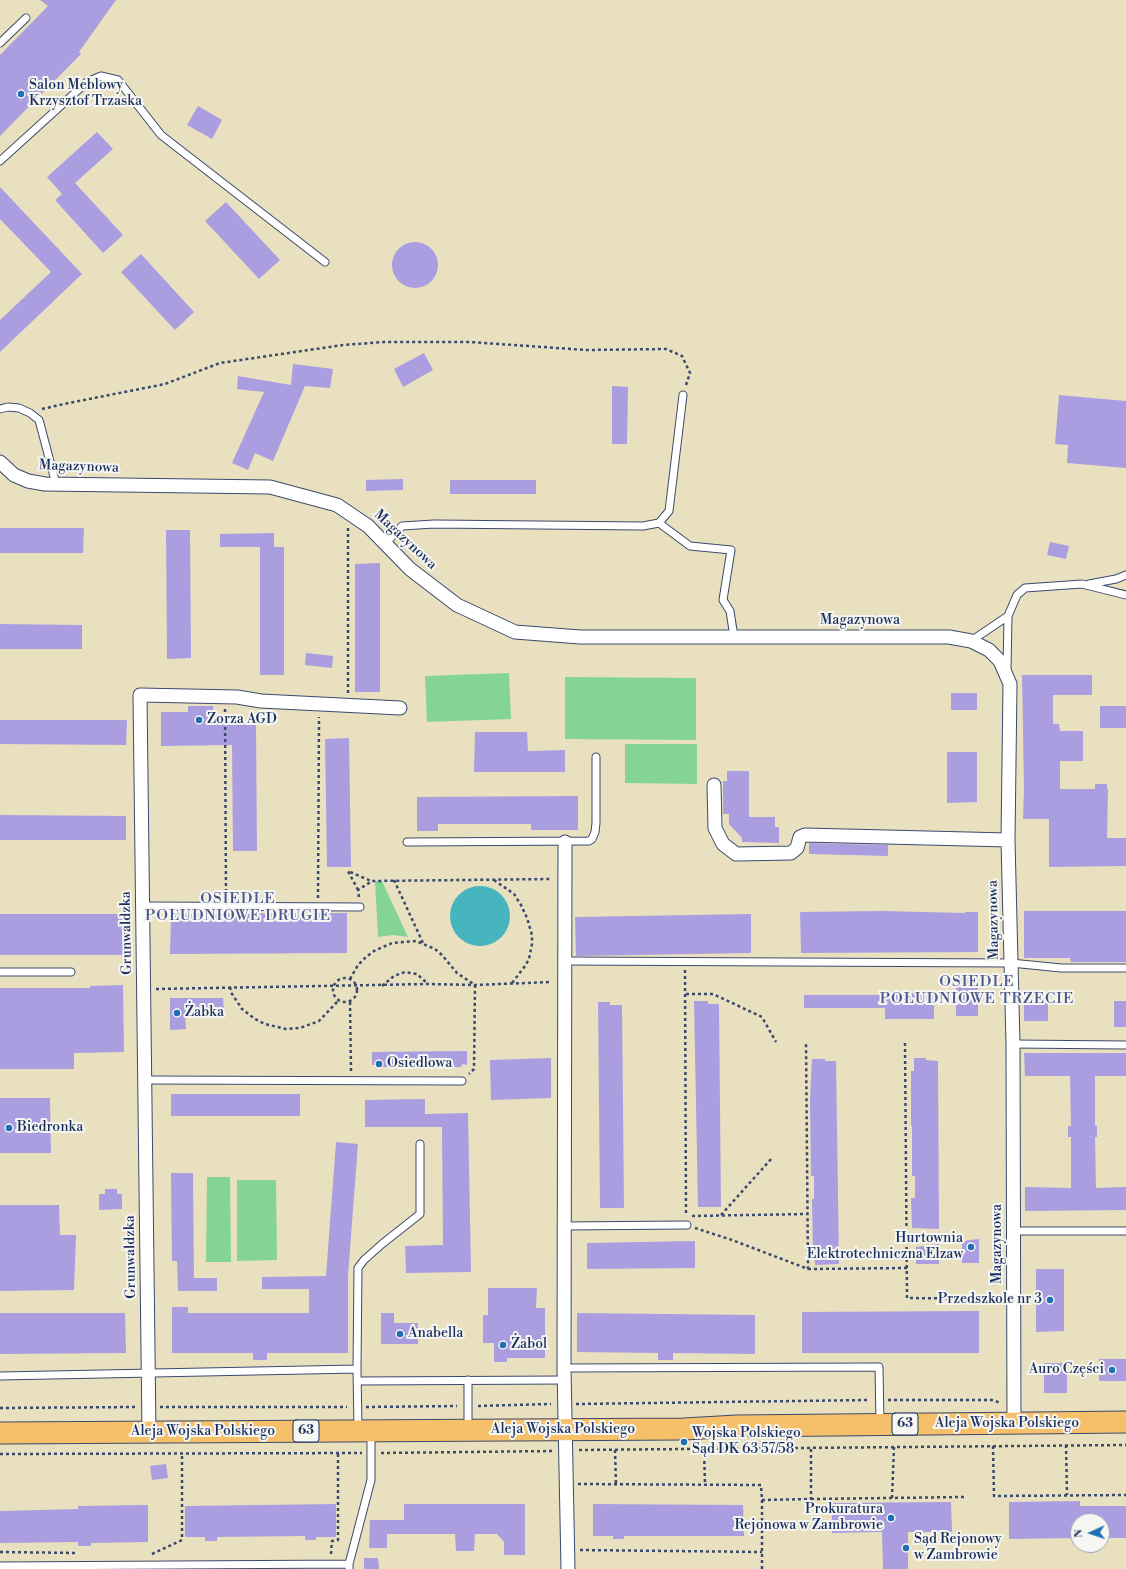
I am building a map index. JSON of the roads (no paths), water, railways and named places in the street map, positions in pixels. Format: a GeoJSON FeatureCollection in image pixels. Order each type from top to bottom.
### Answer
{"type":"FeatureCollection","features":[{"type":"Feature","properties":{"kind":"main road","name":"Aleja Wojska Polskiego"},"geometry":{"type":"LineString","coordinates":[[0,1433],[684,1429],[737,1426],[1126,1422]]}},
{"type":"Feature","properties":{"kind":"street","name":"Magazynowa"},"geometry":{"type":"LineString","coordinates":[[0,462],[14,475],[28,481],[45,484],[270,487],[337,505],[368,526],[410,569],[457,606],[516,632],[580,637],[949,637],[971,642],[989,650],[1000,661],[1010,684],[1008,840],[1013,1044],[1015,1231],[1014,1424]]}},
{"type":"Feature","properties":{"kind":"street","name":"Grunwaldzka"},"geometry":{"type":"LineString","coordinates":[[149,1432],[140,695],[237,697],[261,702],[400,708]]}},
{"type":"Feature","properties":{"kind":"street"},"geometry":{"type":"LineString","coordinates":[[714,785],[715,828],[722,844],[736,854],[791,853],[796,848],[800,837],[805,835],[1008,840]]}},
{"type":"Feature","properties":{"kind":"street"},"geometry":{"type":"LineString","coordinates":[[565,842],[563,1226],[564,1374],[566,1430],[574,1487],[568,1569]]}},
{"type":"Feature","properties":{"kind":"lane"},"geometry":{"type":"LineString","coordinates":[[0,43],[26,18]]}},
{"type":"Feature","properties":{"kind":"lane"},"geometry":{"type":"LineString","coordinates":[[0,161],[87,82],[101,76],[118,80],[161,135],[325,262]]}},
{"type":"Feature","properties":{"kind":"lane"},"geometry":{"type":"LineString","coordinates":[[385,544],[402,526],[434,524],[643,526],[659,523],[669,511],[683,395]]}},
{"type":"Feature","properties":{"kind":"lane"},"geometry":{"type":"LineString","coordinates":[[0,409],[8,407],[19,408],[30,413],[39,420],[56,484]]}},
{"type":"Feature","properties":{"kind":"lane"},"geometry":{"type":"LineString","coordinates":[[659,523],[690,546],[731,550],[723,600],[730,611],[734,637]]}},
{"type":"Feature","properties":{"kind":"lane"},"geometry":{"type":"LineString","coordinates":[[1087,585],[1116,579],[1126,575]]}},
{"type":"Feature","properties":{"kind":"lane"},"geometry":{"type":"LineString","coordinates":[[1006,674],[1008,616],[1017,594],[1025,588],[1082,584],[1126,595]]}},
{"type":"Feature","properties":{"kind":"lane"},"geometry":{"type":"LineString","coordinates":[[971,642],[1008,616]]}},
{"type":"Feature","properties":{"kind":"lane"},"geometry":{"type":"LineString","coordinates":[[407,842],[589,841],[595,832],[596,757]]}},
{"type":"Feature","properties":{"kind":"lane"},"geometry":{"type":"LineString","coordinates":[[143,906],[360,907]]}},
{"type":"Feature","properties":{"kind":"lane"},"geometry":{"type":"LineString","coordinates":[[565,961],[1011,963],[1061,968],[1126,968]]}},
{"type":"Feature","properties":{"kind":"lane"},"geometry":{"type":"LineString","coordinates":[[0,972],[70,972]]}},
{"type":"Feature","properties":{"kind":"lane"},"geometry":{"type":"LineString","coordinates":[[1013,1044],[1126,1045]]}},
{"type":"Feature","properties":{"kind":"lane"},"geometry":{"type":"LineString","coordinates":[[145,1080],[351,1082],[462,1081]]}},
{"type":"Feature","properties":{"kind":"lane"},"geometry":{"type":"LineString","coordinates":[[0,1566],[331,1564],[349,1566],[371,1480],[356,1369],[358,1268],[364,1260],[382,1244],[420,1214],[420,1144]]}},
{"type":"Feature","properties":{"kind":"lane"},"geometry":{"type":"LineString","coordinates":[[563,1226],[687,1225]]}},
{"type":"Feature","properties":{"kind":"lane"},"geometry":{"type":"LineString","coordinates":[[1015,1231],[1126,1231]]}},
{"type":"Feature","properties":{"kind":"lane"},"geometry":{"type":"LineString","coordinates":[[357,1381],[468,1380],[564,1374],[879,1367],[880,1424]]}},
{"type":"Feature","properties":{"kind":"lane"},"geometry":{"type":"LineString","coordinates":[[0,1376],[356,1369]]}},
{"type":"Feature","properties":{"kind":"lane"},"geometry":{"type":"LineString","coordinates":[[468,1380],[468,1431]]}},
{"type":"Feature","properties":{"kind":"water"},"geometry":{"type":"Polygon","coordinates":[[[480,886],[497,891],[505,899],[510,916],[505,933],[497,941],[480,946],[463,941],[455,933],[450,916],[455,899],[463,891],[480,886]]]}},
{"type":"Feature","properties":{"kind":"place","name":"Salon Meblowy Krzysztof Trzaska"},"geometry":{"type":"Point","coordinates":[21,94]}},
{"type":"Feature","properties":{"kind":"place","name":"Zorza AGD"},"geometry":{"type":"Point","coordinates":[199,720]}},
{"type":"Feature","properties":{"kind":"place","name":"Żabka"},"geometry":{"type":"Point","coordinates":[177,1013]}},
{"type":"Feature","properties":{"kind":"place","name":"Osiedlowa"},"geometry":{"type":"Point","coordinates":[379,1064]}},
{"type":"Feature","properties":{"kind":"place","name":"Biedronka"},"geometry":{"type":"Point","coordinates":[9,1128]}},
{"type":"Feature","properties":{"kind":"place","name":"Hurtownia Elektrotechniczna Elzaw"},"geometry":{"type":"Point","coordinates":[971,1247]}},
{"type":"Feature","properties":{"kind":"place","name":"Przedszkole nr 3"},"geometry":{"type":"Point","coordinates":[1050,1300]}},
{"type":"Feature","properties":{"kind":"place","name":"Anabella"},"geometry":{"type":"Point","coordinates":[400,1334]}},
{"type":"Feature","properties":{"kind":"place","name":"Żabol"},"geometry":{"type":"Point","coordinates":[503,1345]}},
{"type":"Feature","properties":{"kind":"place","name":"Auro Części"},"geometry":{"type":"Point","coordinates":[1112,1370]}},
{"type":"Feature","properties":{"kind":"place","name":"Wojska Polskiego Sąd DK 63 57/58"},"geometry":{"type":"Point","coordinates":[684,1442]}},
{"type":"Feature","properties":{"kind":"place","name":"Prokuratura Rejonowa w Zambrowie"},"geometry":{"type":"Point","coordinates":[891,1518]}},
{"type":"Feature","properties":{"kind":"place","name":"Sąd Rejonowy w Zambrowie"},"geometry":{"type":"Point","coordinates":[906,1548]}},
{"type":"Feature","properties":{"kind":"district","name":"OSIEDLE POŁUDNIOWE DRUGIE"},"geometry":{"type":"Point","coordinates":[238,908]}},
{"type":"Feature","properties":{"kind":"district","name":"OSIEDLE POŁUDNIOWE TRZECIE"},"geometry":{"type":"Point","coordinates":[977,990]}}]}
